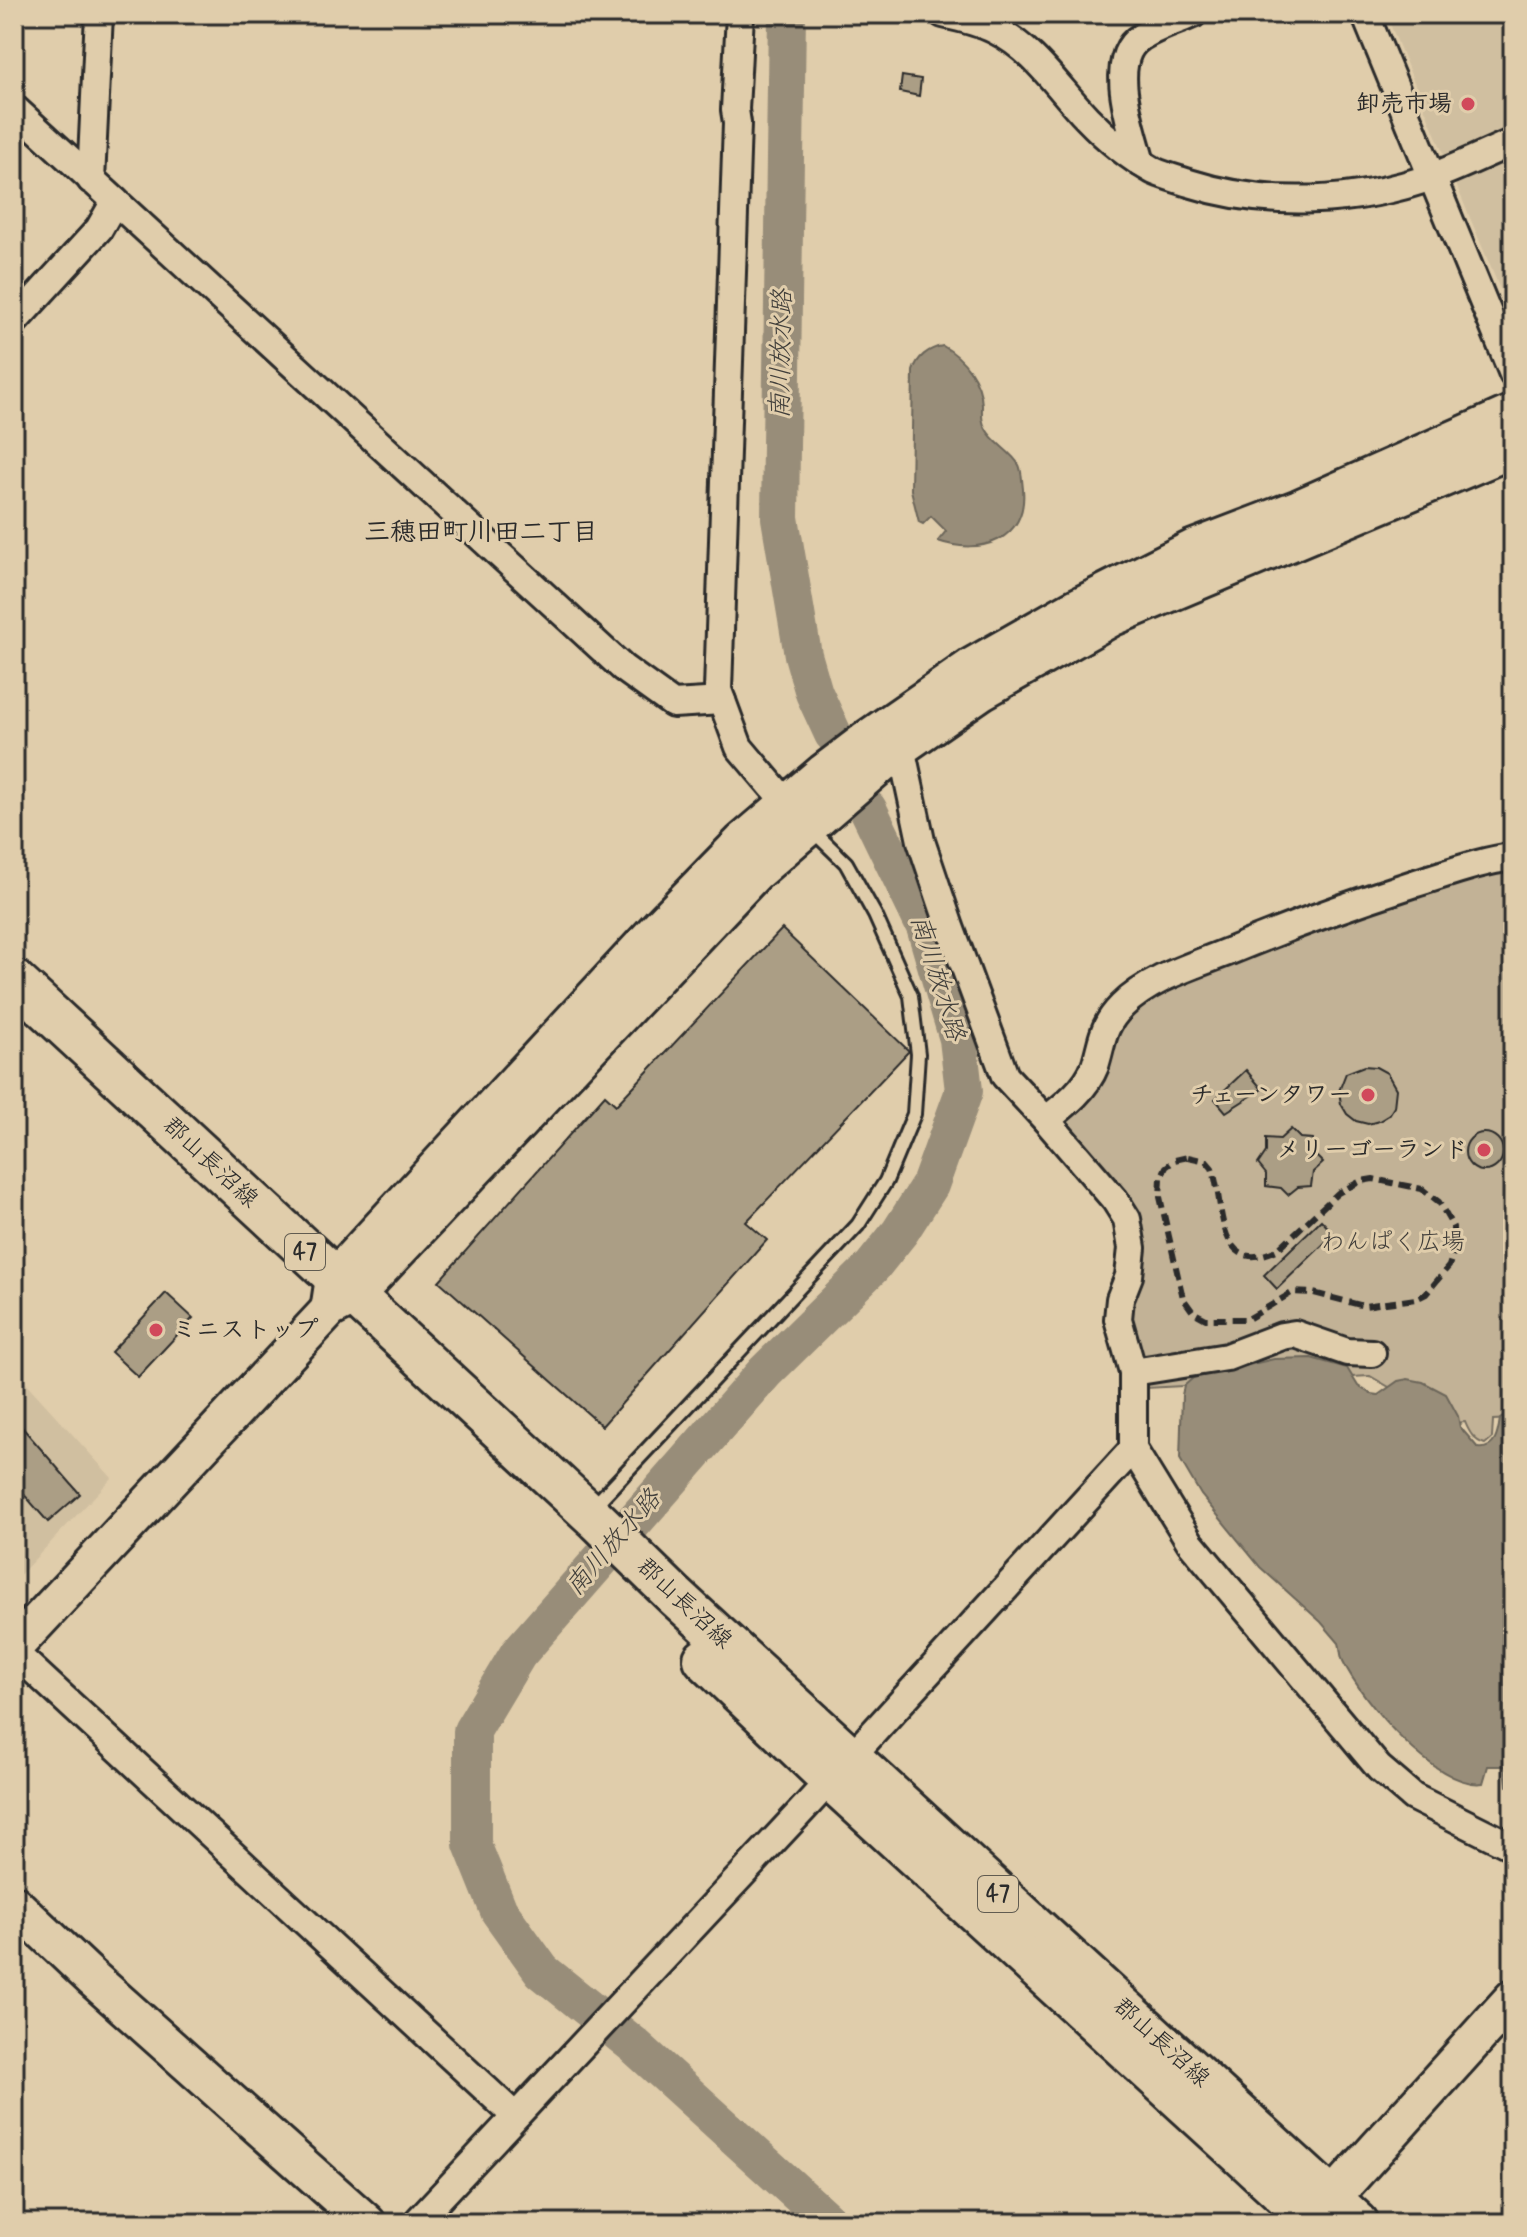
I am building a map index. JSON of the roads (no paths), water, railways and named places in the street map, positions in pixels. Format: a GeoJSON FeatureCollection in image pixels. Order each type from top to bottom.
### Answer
{"type":"FeatureCollection","features":[{"type":"Feature","properties":{"kind":"main road","name":"郡山長沼線"},"geometry":{"type":"LineString","coordinates":[[14,980],[339,1295],[588,1525],[631,1572],[840,1768],[1330,2216]]}},
{"type":"Feature","properties":{"kind":"main road","name":"郡山長沼線"},"geometry":{"type":"LineString","coordinates":[[14,1018],[339,1295]]}},
{"type":"Feature","properties":{"kind":"street"},"geometry":{"type":"LineString","coordinates":[[91,180],[99,14]]}},
{"type":"Feature","properties":{"kind":"street"},"geometry":{"type":"LineString","coordinates":[[740,14],[718,690],[739,747],[798,815]]}},
{"type":"Feature","properties":{"kind":"street"},"geometry":{"type":"LineString","coordinates":[[943,14],[992,22],[1037,62],[1086,117],[1141,163],[1157,172],[1240,197],[1305,200],[1369,193],[1433,177],[1513,142]]}},
{"type":"Feature","properties":{"kind":"street"},"geometry":{"type":"LineString","coordinates":[[1141,163],[1125,102],[1123,72],[1128,48],[1140,37],[1193,14]]}},
{"type":"Feature","properties":{"kind":"street"},"geometry":{"type":"LineString","coordinates":[[1365,14],[1513,374]]}},
{"type":"Feature","properties":{"kind":"street"},"geometry":{"type":"LineString","coordinates":[[14,108],[623,668],[673,704],[722,701]]}},
{"type":"Feature","properties":{"kind":"street"},"geometry":{"type":"LineString","coordinates":[[14,322],[99,229],[115,201]]}},
{"type":"Feature","properties":{"kind":"street"},"geometry":{"type":"LineString","coordinates":[[884,749],[971,667],[1114,589],[1194,548],[1299,508],[1513,413]]}},
{"type":"Feature","properties":{"kind":"street"},"geometry":{"type":"LineString","coordinates":[[515,2116],[14,1650],[339,1295],[661,925],[742,842],[798,815],[830,786],[884,749],[1111,618],[1513,449]]}},
{"type":"Feature","properties":{"kind":"street"},"geometry":{"type":"LineString","coordinates":[[884,749],[921,841],[1005,1076],[1115,1200],[1127,1219],[1132,1248],[1129,1276],[1120,1299],[1118,1319],[1133,1372],[1133,1449],[1190,1542],[1379,1768],[1413,1797],[1513,1847]]}},
{"type":"Feature","properties":{"kind":"street"},"geometry":{"type":"LineString","coordinates":[[1046,1120],[1068,1103],[1085,1083],[1094,1067],[1106,1025],[1121,1007],[1158,980],[1338,909],[1455,871],[1513,857]]}},
{"type":"Feature","properties":{"kind":"street"},"geometry":{"type":"LineString","coordinates":[[1133,1372],[1227,1357],[1295,1334],[1347,1352],[1372,1353]]}},
{"type":"Feature","properties":{"kind":"street"},"geometry":{"type":"LineString","coordinates":[[416,2223],[1133,1449]]}},
{"type":"Feature","properties":{"kind":"street"},"geometry":{"type":"LineString","coordinates":[[14,1904],[91,1977],[367,2223]]}},
{"type":"Feature","properties":{"kind":"street"},"geometry":{"type":"LineString","coordinates":[[1330,2216],[1513,1998]]}},
{"type":"Feature","properties":{"kind":"lane"},"geometry":{"type":"LineString","coordinates":[[588,1525],[858,1225],[886,1181],[914,1114],[918,1054],[911,996],[875,915],[846,863],[798,815]]}},
{"type":"Feature","properties":{"kind":"waterway","name":"南川放水路"},"geometry":{"type":"LineString","coordinates":[[787,14],[780,518],[803,655],[814,693],[833,734]]}},
{"type":"Feature","properties":{"kind":"waterway","name":"南川放水路"},"geometry":{"type":"LineString","coordinates":[[830,2223],[635,2046],[542,1971],[499,1911],[472,1844],[472,1731],[518,1654],[765,1372],[872,1267],[900,1232],[930,1185],[964,1091],[958,1039],[925,927],[868,809]]}},
{"type":"Feature","properties":{"kind":"railway"},"geometry":{"type":"LineString","coordinates":[[1188,1157],[1206,1161],[1212,1168],[1226,1233],[1233,1246],[1243,1254],[1257,1256],[1277,1250],[1338,1193],[1361,1181],[1373,1179],[1422,1189],[1439,1202],[1453,1227],[1453,1253],[1449,1266],[1426,1294],[1416,1299],[1364,1306],[1314,1293],[1293,1292],[1248,1319],[1206,1319],[1193,1312],[1183,1298],[1160,1197],[1161,1178],[1166,1167],[1175,1160],[1188,1157]]}},
{"type":"Feature","properties":{"kind":"place","name":"卸売市場"},"geometry":{"type":"Point","coordinates":[1468,104]}},
{"type":"Feature","properties":{"kind":"place","name":"チェーンタワー"},"geometry":{"type":"Point","coordinates":[1368,1095]}},
{"type":"Feature","properties":{"kind":"place","name":"メリーゴーランド"},"geometry":{"type":"Point","coordinates":[1484,1150]}},
{"type":"Feature","properties":{"kind":"place","name":"ミニストップ"},"geometry":{"type":"Point","coordinates":[156,1330]}},
{"type":"Feature","properties":{"kind":"district","name":"三穂田町川田二丁目"},"geometry":{"type":"Point","coordinates":[481,533]}},
{"type":"Feature","properties":{"kind":"park label","name":"わんぱく広場"},"geometry":{"type":"Point","coordinates":[1393,1242]}}]}
